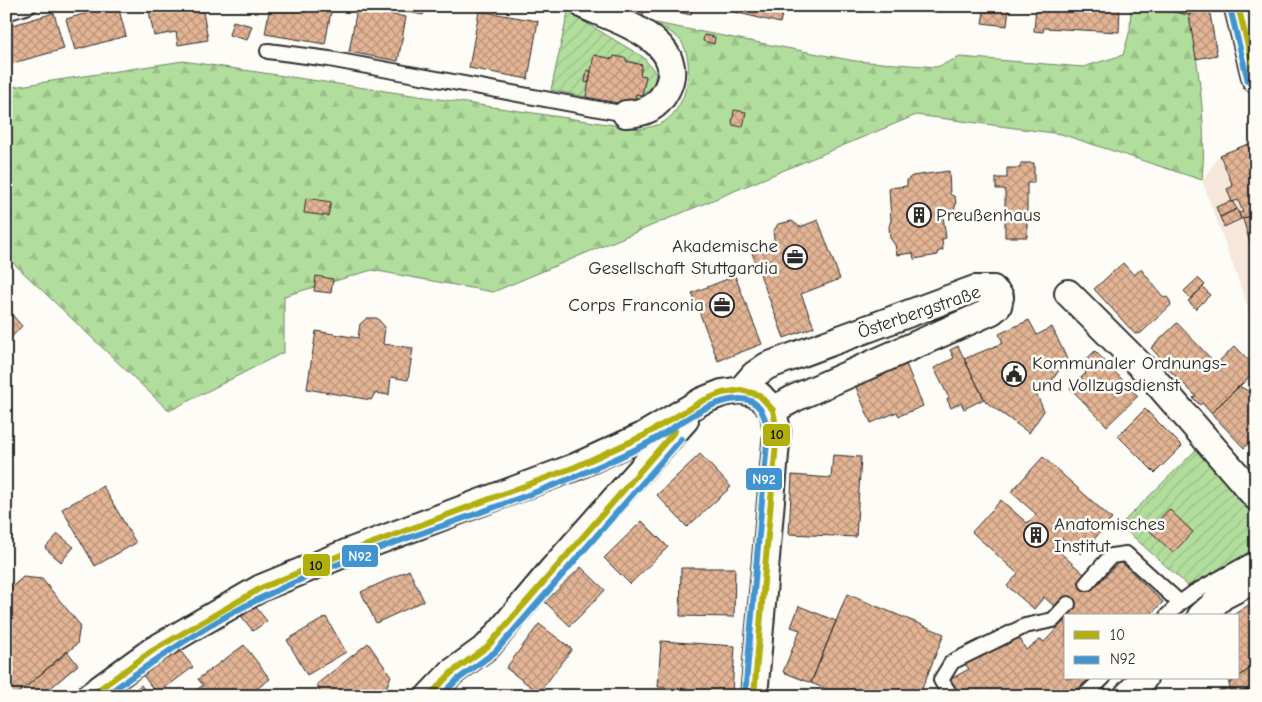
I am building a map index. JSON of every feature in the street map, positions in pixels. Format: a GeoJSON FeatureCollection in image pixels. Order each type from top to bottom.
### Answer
{"type":"FeatureCollection","features":[{"type":"Feature","properties":{"kind":"street"},"geometry":{"type":"LineString","coordinates":[[585,6],[645,33],[658,43],[667,58],[671,77],[668,89],[660,102],[648,111],[626,114]]}},
{"type":"Feature","properties":{"kind":"street"},"geometry":{"type":"LineString","coordinates":[[1238,6],[1256,79]]}},
{"type":"Feature","properties":{"kind":"street","name":"Österbergstraße"},"geometry":{"type":"LineString","coordinates":[[987,287],[997,292],[1000,301],[992,311],[795,398],[758,398],[754,375],[767,366],[975,289],[987,287]]}},
{"type":"Feature","properties":{"kind":"street"},"geometry":{"type":"LineString","coordinates":[[1068,293],[1152,377],[1256,497]]}},
{"type":"Feature","properties":{"kind":"street"},"geometry":{"type":"LineString","coordinates":[[90,696],[152,652],[261,588],[346,553],[575,467],[643,436],[702,401],[722,393],[758,398],[777,431],[754,696]]}},
{"type":"Feature","properties":{"kind":"street"},"geometry":{"type":"LineString","coordinates":[[429,696],[451,673],[488,646],[552,570],[702,401]]}},
{"type":"Feature","properties":{"kind":"street"},"geometry":{"type":"LineString","coordinates":[[1191,609],[1223,596],[1256,579]]}},
{"type":"Feature","properties":{"kind":"street"},"geometry":{"type":"LineString","coordinates":[[1127,696],[1142,680]]}},
{"type":"Feature","properties":{"kind":"lane"},"geometry":{"type":"LineString","coordinates":[[6,13],[29,6]]}},
{"type":"Feature","properties":{"kind":"lane"},"geometry":{"type":"LineString","coordinates":[[268,51],[329,59],[626,114]]}},
{"type":"Feature","properties":{"kind":"lane"},"geometry":{"type":"LineString","coordinates":[[1087,583],[1111,556],[1126,554],[1191,609]]}},
{"type":"Feature","properties":{"kind":"lane"},"geometry":{"type":"LineString","coordinates":[[1191,609],[1194,592],[1256,558]]}},
{"type":"Feature","properties":{"kind":"lane"},"geometry":{"type":"LineString","coordinates":[[950,696],[941,680],[952,662],[1025,626],[1053,620],[1068,604]]}},
{"type":"Feature","properties":{"kind":"lane"},"geometry":{"type":"LineString","coordinates":[[1174,614],[1191,609]]}},
{"type":"Feature","properties":{"kind":"lane"},"geometry":{"type":"LineString","coordinates":[[1084,696],[1100,680]]}},
{"type":"Feature","properties":{"kind":"shaded area"},"geometry":{"type":"Polygon","coordinates":[[[1248,144],[1254,159],[1256,159],[1256,329],[1202,180],[1220,155],[1248,144]]]}},
{"type":"Feature","properties":{"kind":"green space"},"geometry":{"type":"Polygon","coordinates":[[[1131,6],[1145,6],[1189,15],[1203,118],[1202,180],[1061,134],[916,115],[493,292],[372,270],[284,296],[284,352],[169,411],[6,256],[6,88],[183,61],[641,129],[662,123],[672,115],[683,96],[687,84],[688,61],[686,50],[681,41],[655,23],[855,61],[937,67],[960,57],[1083,67],[1123,55],[1130,30],[1131,6]]]}},
{"type":"Feature","properties":{"kind":"green space"},"geometry":{"type":"Polygon","coordinates":[[[568,12],[643,57],[656,73],[652,94],[634,106],[636,94],[642,95],[646,77],[640,75],[642,65],[614,56],[613,59],[591,71],[587,71],[585,82],[589,83],[586,97],[551,90],[568,12]]]}},
{"type":"Feature","properties":{"kind":"green space"},"geometry":{"type":"Polygon","coordinates":[[[1207,439],[1256,498],[1256,558],[1195,592],[1120,525],[1207,439]]]}},
{"type":"Feature","properties":{"kind":"building"},"geometry":{"type":"Polygon","coordinates":[[[118,6],[126,36],[75,50],[66,19],[118,6]]]}},
{"type":"Feature","properties":{"kind":"building"},"geometry":{"type":"Polygon","coordinates":[[[148,6],[202,6],[208,40],[178,45],[176,32],[154,36],[148,6]]]}},
{"type":"Feature","properties":{"kind":"building"},"geometry":{"type":"Polygon","coordinates":[[[270,6],[332,6],[325,44],[265,34],[270,6]]]}},
{"type":"Feature","properties":{"kind":"building"},"geometry":{"type":"Polygon","coordinates":[[[403,6],[425,6],[423,15],[402,11],[403,6]]]}},
{"type":"Feature","properties":{"kind":"building"},"geometry":{"type":"Polygon","coordinates":[[[612,6],[645,6],[643,15],[612,6]]]}},
{"type":"Feature","properties":{"kind":"building"},"geometry":{"type":"Polygon","coordinates":[[[664,6],[693,6],[691,15],[664,9],[664,6]]]}},
{"type":"Feature","properties":{"kind":"building"},"geometry":{"type":"Polygon","coordinates":[[[722,6],[784,6],[780,23],[722,9],[722,6]]]}},
{"type":"Feature","properties":{"kind":"building"},"geometry":{"type":"Polygon","coordinates":[[[985,6],[1009,6],[1007,26],[982,23],[985,6]]]}},
{"type":"Feature","properties":{"kind":"building"},"geometry":{"type":"Polygon","coordinates":[[[1036,6],[1120,6],[1119,32],[1044,28],[1043,32],[1034,31],[1036,6]]]}},
{"type":"Feature","properties":{"kind":"building"},"geometry":{"type":"Polygon","coordinates":[[[1145,6],[1191,6],[1191,15],[1189,15],[1145,6]]]}},
{"type":"Feature","properties":{"kind":"building"},"geometry":{"type":"Polygon","coordinates":[[[357,8],[406,17],[398,61],[349,52],[357,8]]]}},
{"type":"Feature","properties":{"kind":"building"},"geometry":{"type":"Polygon","coordinates":[[[1209,8],[1217,55],[1196,59],[1189,15],[1191,9],[1209,8]]]}},
{"type":"Feature","properties":{"kind":"building"},"geometry":{"type":"Polygon","coordinates":[[[479,11],[538,21],[528,79],[469,68],[479,11]]]}},
{"type":"Feature","properties":{"kind":"building"},"geometry":{"type":"Polygon","coordinates":[[[54,13],[64,49],[6,65],[6,27],[54,13]]]}},
{"type":"Feature","properties":{"kind":"building"},"geometry":{"type":"Polygon","coordinates":[[[233,21],[252,26],[247,40],[229,35],[233,21]]]}},
{"type":"Feature","properties":{"kind":"building"},"geometry":{"type":"Polygon","coordinates":[[[704,35],[715,37],[714,44],[703,41],[704,35]]]}},
{"type":"Feature","properties":{"kind":"building"},"geometry":{"type":"Polygon","coordinates":[[[594,55],[613,59],[614,56],[626,58],[626,61],[642,65],[640,75],[646,76],[642,95],[636,94],[634,106],[586,97],[594,55]]]}},
{"type":"Feature","properties":{"kind":"building"},"geometry":{"type":"Polygon","coordinates":[[[587,70],[591,71],[589,83],[585,82],[587,70]]]}},
{"type":"Feature","properties":{"kind":"building"},"geometry":{"type":"Polygon","coordinates":[[[734,110],[746,112],[743,127],[732,125],[734,110]]]}},
{"type":"Feature","properties":{"kind":"building"},"geometry":{"type":"Polygon","coordinates":[[[1248,144],[1254,160],[1256,159],[1256,206],[1248,209],[1250,216],[1241,219],[1239,213],[1243,212],[1238,200],[1232,202],[1227,189],[1233,186],[1220,155],[1248,144]]]}},
{"type":"Feature","properties":{"kind":"building"},"geometry":{"type":"Polygon","coordinates":[[[1021,163],[1034,163],[1034,183],[1027,183],[1027,237],[1005,237],[1005,189],[996,189],[996,178],[1007,178],[1007,168],[1020,168],[1021,163]]]}},
{"type":"Feature","properties":{"kind":"building","name":"Preußenhaus"},"geometry":{"type":"Polygon","coordinates":[[[949,171],[950,194],[955,197],[956,204],[953,214],[943,216],[946,238],[942,239],[943,250],[937,252],[938,255],[914,259],[913,253],[897,255],[895,245],[890,238],[889,188],[907,186],[907,180],[912,176],[949,171]]]}},
{"type":"Feature","properties":{"kind":"building"},"geometry":{"type":"Polygon","coordinates":[[[306,198],[331,202],[328,216],[304,213],[306,198]]]}},
{"type":"Feature","properties":{"kind":"building"},"geometry":{"type":"Polygon","coordinates":[[[1232,201],[1237,209],[1220,217],[1216,207],[1232,201]]]}},
{"type":"Feature","properties":{"kind":"building"},"geometry":{"type":"Polygon","coordinates":[[[1237,209],[1241,219],[1224,227],[1220,217],[1237,209]]]}},
{"type":"Feature","properties":{"kind":"building"},"geometry":{"type":"Polygon","coordinates":[[[1250,216],[1253,222],[1256,221],[1256,251],[1253,253],[1243,219],[1250,216]]]}},
{"type":"Feature","properties":{"kind":"building"},"geometry":{"type":"Polygon","coordinates":[[[818,220],[840,279],[801,294],[814,327],[784,338],[752,253],[775,244],[773,232],[778,224],[792,221],[800,227],[818,220]]]}},
{"type":"Feature","properties":{"kind":"building"},"geometry":{"type":"Polygon","coordinates":[[[1123,263],[1134,275],[1141,269],[1164,298],[1167,297],[1170,301],[1171,305],[1141,333],[1135,334],[1094,289],[1123,263]]]}},
{"type":"Feature","properties":{"kind":"building"},"geometry":{"type":"Polygon","coordinates":[[[316,276],[333,279],[331,293],[314,291],[316,276]]]}},
{"type":"Feature","properties":{"kind":"building"},"geometry":{"type":"Polygon","coordinates":[[[735,276],[762,344],[718,361],[692,293],[735,276]]]}},
{"type":"Feature","properties":{"kind":"building"},"geometry":{"type":"Polygon","coordinates":[[[1198,278],[1205,285],[1191,299],[1184,291],[1198,278]]]}},
{"type":"Feature","properties":{"kind":"building"},"geometry":{"type":"Polygon","coordinates":[[[1203,287],[1210,295],[1196,309],[1188,301],[1203,287]]]}},
{"type":"Feature","properties":{"kind":"building"},"geometry":{"type":"Polygon","coordinates":[[[6,308],[22,326],[6,343],[6,308]]]}},
{"type":"Feature","properties":{"kind":"building"},"geometry":{"type":"Polygon","coordinates":[[[367,318],[377,318],[385,327],[383,344],[413,348],[408,380],[391,377],[389,395],[375,393],[371,400],[307,389],[316,331],[358,338],[360,324],[367,318]]]}},
{"type":"Feature","properties":{"kind":"building","name":"Kommunaler Ordnungs- und Vollzugsdienst"},"geometry":{"type":"Polygon","coordinates":[[[1029,320],[1037,335],[1052,327],[1067,359],[1046,389],[1036,393],[1044,411],[1029,433],[986,402],[964,359],[1003,343],[999,334],[1029,320]]]}},
{"type":"Feature","properties":{"kind":"building"},"geometry":{"type":"Polygon","coordinates":[[[1177,323],[1216,364],[1235,346],[1256,368],[1256,371],[1211,413],[1202,403],[1200,405],[1193,398],[1196,396],[1162,363],[1164,362],[1151,348],[1177,323]]]}},
{"type":"Feature","properties":{"kind":"building"},"geometry":{"type":"Polygon","coordinates":[[[958,346],[984,399],[964,409],[961,403],[951,408],[947,399],[949,398],[934,368],[954,358],[950,350],[958,346]]]}},
{"type":"Feature","properties":{"kind":"building"},"geometry":{"type":"Polygon","coordinates":[[[1095,351],[1138,396],[1107,426],[1070,388],[1086,373],[1079,366],[1095,351]]]}},
{"type":"Feature","properties":{"kind":"building"},"geometry":{"type":"Polygon","coordinates":[[[906,364],[923,406],[899,416],[897,412],[871,423],[855,385],[906,364]]]}},
{"type":"Feature","properties":{"kind":"building"},"geometry":{"type":"Polygon","coordinates":[[[1239,386],[1250,392],[1251,399],[1256,404],[1256,445],[1251,442],[1244,448],[1211,413],[1239,386]]]}},
{"type":"Feature","properties":{"kind":"building"},"geometry":{"type":"Polygon","coordinates":[[[1145,409],[1182,446],[1155,473],[1118,436],[1145,409]]]}},
{"type":"Feature","properties":{"kind":"building"},"geometry":{"type":"Polygon","coordinates":[[[700,454],[731,487],[687,527],[657,495],[700,454]]]}},
{"type":"Feature","properties":{"kind":"building"},"geometry":{"type":"Polygon","coordinates":[[[833,455],[861,457],[856,537],[789,534],[792,475],[831,478],[833,455]]]}},
{"type":"Feature","properties":{"kind":"building","name":"Anatomisches Institut"},"geometry":{"type":"Polygon","coordinates":[[[1043,457],[1112,519],[1081,554],[1062,538],[1054,547],[1085,575],[1082,578],[1093,589],[1120,561],[1163,602],[1151,614],[1070,614],[1074,610],[1062,599],[1055,607],[1044,597],[1034,609],[1007,586],[1018,574],[972,532],[1001,500],[1027,523],[1036,514],[1011,492],[1043,457]]]}},
{"type":"Feature","properties":{"kind":"building"},"geometry":{"type":"Polygon","coordinates":[[[103,486],[136,543],[95,566],[62,509],[103,486]]]}},
{"type":"Feature","properties":{"kind":"building"},"geometry":{"type":"Polygon","coordinates":[[[1169,509],[1193,532],[1173,553],[1149,530],[1169,509]]]}},
{"type":"Feature","properties":{"kind":"building"},"geometry":{"type":"Polygon","coordinates":[[[642,521],[668,547],[630,584],[604,558],[642,521]]]}},
{"type":"Feature","properties":{"kind":"building"},"geometry":{"type":"Polygon","coordinates":[[[58,534],[74,547],[61,562],[45,548],[58,534]]]}},
{"type":"Feature","properties":{"kind":"building"},"geometry":{"type":"Polygon","coordinates":[[[581,567],[605,590],[570,626],[545,602],[581,567]]]}},
{"type":"Feature","properties":{"kind":"building"},"geometry":{"type":"Polygon","coordinates":[[[681,568],[735,568],[734,617],[680,616],[681,568]]]}},
{"type":"Feature","properties":{"kind":"building"},"geometry":{"type":"Polygon","coordinates":[[[409,570],[424,601],[376,623],[361,592],[409,570]]]}},
{"type":"Feature","properties":{"kind":"building"},"geometry":{"type":"Polygon","coordinates":[[[23,577],[42,579],[80,625],[77,644],[15,696],[6,696],[6,592],[23,577]]]}},
{"type":"Feature","properties":{"kind":"building"},"geometry":{"type":"Polygon","coordinates":[[[847,594],[944,634],[919,696],[844,696],[811,683],[847,594]]]}},
{"type":"Feature","properties":{"kind":"building"},"geometry":{"type":"Polygon","coordinates":[[[1256,600],[1256,664],[1240,676],[1240,614],[1235,614],[1256,600]]]}},
{"type":"Feature","properties":{"kind":"building"},"geometry":{"type":"Polygon","coordinates":[[[251,601],[267,621],[253,631],[238,612],[251,601]]]}},
{"type":"Feature","properties":{"kind":"building"},"geometry":{"type":"Polygon","coordinates":[[[799,606],[836,621],[811,683],[783,672],[800,630],[791,627],[799,606]]]}},
{"type":"Feature","properties":{"kind":"building"},"geometry":{"type":"Polygon","coordinates":[[[326,617],[346,652],[307,675],[287,640],[326,617]]]}},
{"type":"Feature","properties":{"kind":"building"},"geometry":{"type":"Polygon","coordinates":[[[1064,621],[1064,680],[1088,680],[1069,696],[959,696],[949,680],[969,669],[965,664],[1018,635],[1026,650],[1041,639],[1044,642],[1064,621]]]}},
{"type":"Feature","properties":{"kind":"building"},"geometry":{"type":"Polygon","coordinates":[[[539,624],[572,649],[539,693],[506,668],[539,624]]]}},
{"type":"Feature","properties":{"kind":"building"},"geometry":{"type":"Polygon","coordinates":[[[661,641],[735,646],[732,692],[658,687],[661,641]]]}},
{"type":"Feature","properties":{"kind":"building"},"geometry":{"type":"Polygon","coordinates":[[[368,643],[391,676],[383,696],[321,696],[317,684],[368,643]]]}},
{"type":"Feature","properties":{"kind":"building"},"geometry":{"type":"Polygon","coordinates":[[[244,645],[270,679],[247,696],[189,696],[203,685],[198,679],[244,645]]]}},
{"type":"Feature","properties":{"kind":"building"},"geometry":{"type":"Polygon","coordinates":[[[178,648],[193,667],[157,694],[142,674],[178,648]]]}},
{"type":"Feature","properties":{"kind":"building"},"geometry":{"type":"Polygon","coordinates":[[[67,651],[78,665],[41,696],[36,696],[27,686],[67,651]]]}},
{"type":"Feature","properties":{"kind":"building"},"geometry":{"type":"Polygon","coordinates":[[[1256,664],[1256,688],[1231,693],[1229,684],[1234,680],[1240,680],[1240,676],[1256,664]]]}},
{"type":"Feature","properties":{"kind":"building"},"geometry":{"type":"Polygon","coordinates":[[[141,685],[149,696],[127,696],[141,685]]]}},
{"type":"Feature","properties":{"kind":"building"},"geometry":{"type":"Polygon","coordinates":[[[1256,688],[1256,696],[1232,696],[1231,693],[1256,688]]]}},
{"type":"Feature","properties":{"kind":"building"},"geometry":{"type":"Polygon","coordinates":[[[1224,690],[1225,696],[1193,696],[1224,690]]]}},
{"type":"Feature","properties":{"kind":"transit line","name":"10"},"geometry":{"type":"LineString","coordinates":[[1238,6],[1256,78]]}},
{"type":"Feature","properties":{"kind":"transit line","name":"N92"},"geometry":{"type":"LineString","coordinates":[[1230,8],[1248,81]]}},
{"type":"Feature","properties":{"kind":"transit line","name":"10"},"geometry":{"type":"LineString","coordinates":[[90,696],[152,651],[261,588],[346,553],[575,467],[643,436],[702,401],[722,393],[741,390],[759,395],[773,410],[777,431],[754,696]]}},
{"type":"Feature","properties":{"kind":"transit line","name":"N92"},"geometry":{"type":"LineString","coordinates":[[105,696],[183,642],[245,606],[303,578],[579,475],[659,437],[703,409],[715,404],[739,399],[746,399],[756,404],[763,414],[768,431],[745,695]]}},
{"type":"Feature","properties":{"kind":"transit line","name":"10"},"geometry":{"type":"LineString","coordinates":[[429,696],[451,673],[488,646],[675,431]]}},
{"type":"Feature","properties":{"kind":"transit line","name":"N92"},"geometry":{"type":"LineString","coordinates":[[441,696],[457,680],[495,652],[681,439]]}},
{"type":"Feature","properties":{"kind":"place","name":"Preußenhaus"},"geometry":{"type":"Point","coordinates":[919,215]}},
{"type":"Feature","properties":{"kind":"place","name":"Akademische Gesellschaft Stuttgardia"},"geometry":{"type":"Point","coordinates":[795,257]}},
{"type":"Feature","properties":{"kind":"place","name":"Corps Franconia"},"geometry":{"type":"Point","coordinates":[722,305]}},
{"type":"Feature","properties":{"kind":"place","name":"Kommunaler Ordnungs- und Vollzugsdienst"},"geometry":{"type":"Point","coordinates":[1014,374]}},
{"type":"Feature","properties":{"kind":"place","name":"Anatomisches Institut"},"geometry":{"type":"Point","coordinates":[1036,535]}}]}
